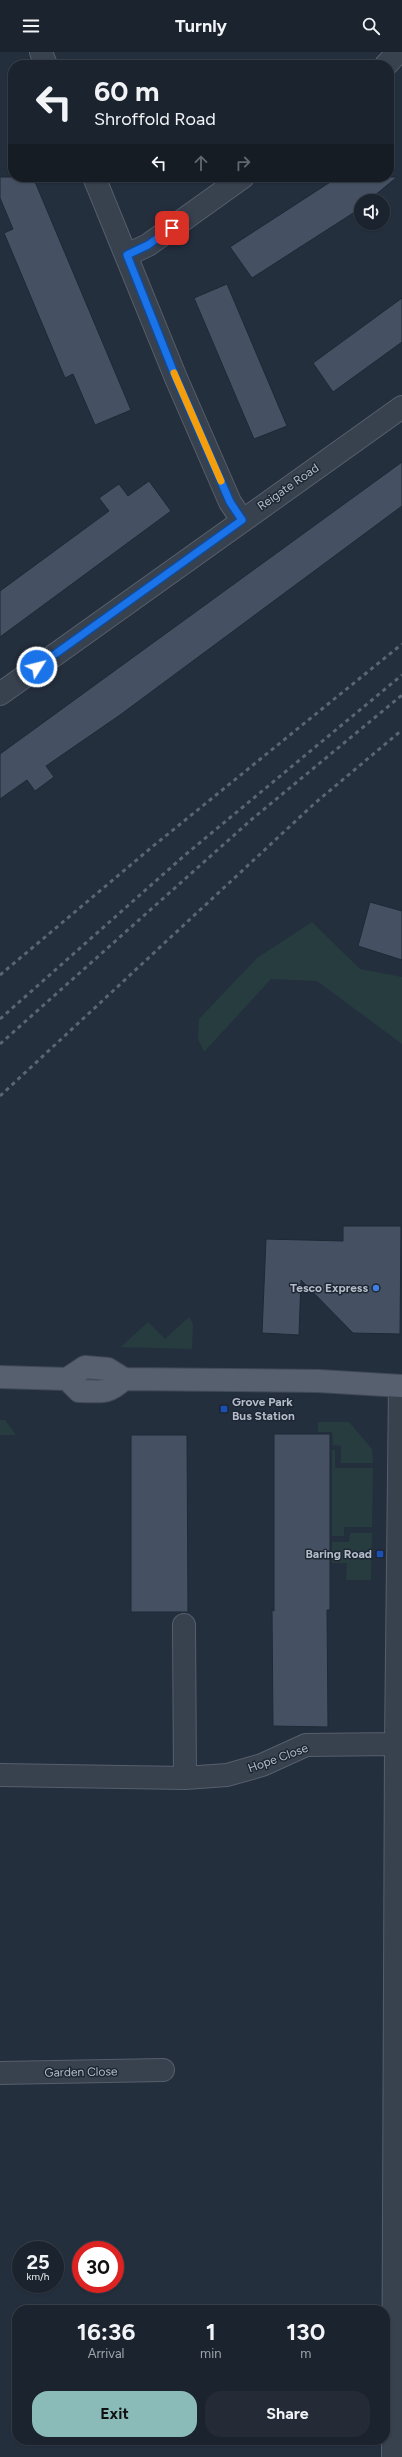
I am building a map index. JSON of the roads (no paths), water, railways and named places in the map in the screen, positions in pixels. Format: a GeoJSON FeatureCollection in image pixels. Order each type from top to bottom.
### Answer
{"type":"FeatureCollection","features":[{"type":"Feature","properties":{"kind":"main road"},"geometry":{"type":"LineString","coordinates":[[0,1377],[67,1379],[85,1367],[108,1369],[124,1379],[319,1381],[401,1386]]}},
{"type":"Feature","properties":{"kind":"main road"},"geometry":{"type":"LineString","coordinates":[[67,1379],[79,1391],[104,1392],[109,1391],[124,1379]]}},
{"type":"Feature","properties":{"kind":"street"},"geometry":{"type":"LineString","coordinates":[[391,60],[398,52]]}},
{"type":"Feature","properties":{"kind":"street"},"geometry":{"type":"LineString","coordinates":[[96,182],[176,378],[230,502],[242,520]]}},
{"type":"Feature","properties":{"kind":"street"},"geometry":{"type":"LineString","coordinates":[[127,255],[148,245],[237,182]]}},
{"type":"Feature","properties":{"kind":"street","name":"Reigate Road"},"geometry":{"type":"LineString","coordinates":[[0,694],[402,407]]}},
{"type":"Feature","properties":{"kind":"street"},"geometry":{"type":"LineString","coordinates":[[393,2457],[398,2129],[396,1744],[401,1386]]}},
{"type":"Feature","properties":{"kind":"street"},"geometry":{"type":"LineString","coordinates":[[184,1625],[185,1778]]}},
{"type":"Feature","properties":{"kind":"street","name":"Hope Close"},"geometry":{"type":"LineString","coordinates":[[0,1774],[185,1778],[227,1775],[262,1765],[306,1745],[396,1744]]}},
{"type":"Feature","properties":{"kind":"street","name":"Garden Close"},"geometry":{"type":"LineString","coordinates":[[0,2073],[163,2070]]}},
{"type":"Feature","properties":{"kind":"railway"},"geometry":{"type":"LineString","coordinates":[[0,975],[152,847],[402,644]]}},
{"type":"Feature","properties":{"kind":"railway"},"geometry":{"type":"LineString","coordinates":[[0,1019],[185,855],[402,675]]}},
{"type":"Feature","properties":{"kind":"railway"},"geometry":{"type":"LineString","coordinates":[[0,1044],[251,820],[402,695]]}},
{"type":"Feature","properties":{"kind":"railway"},"geometry":{"type":"LineString","coordinates":[[0,1096],[315,803],[402,730]]}},
{"type":"Feature","properties":{"kind":"place","name":"Tesco Express"},"geometry":{"type":"Point","coordinates":[376,1288]}},
{"type":"Feature","properties":{"kind":"place","name":"Grove Park Bus Station"},"geometry":{"type":"Point","coordinates":[224,1409]}},
{"type":"Feature","properties":{"kind":"place","name":"Baring Road"},"geometry":{"type":"Point","coordinates":[380,1554]}}]}
